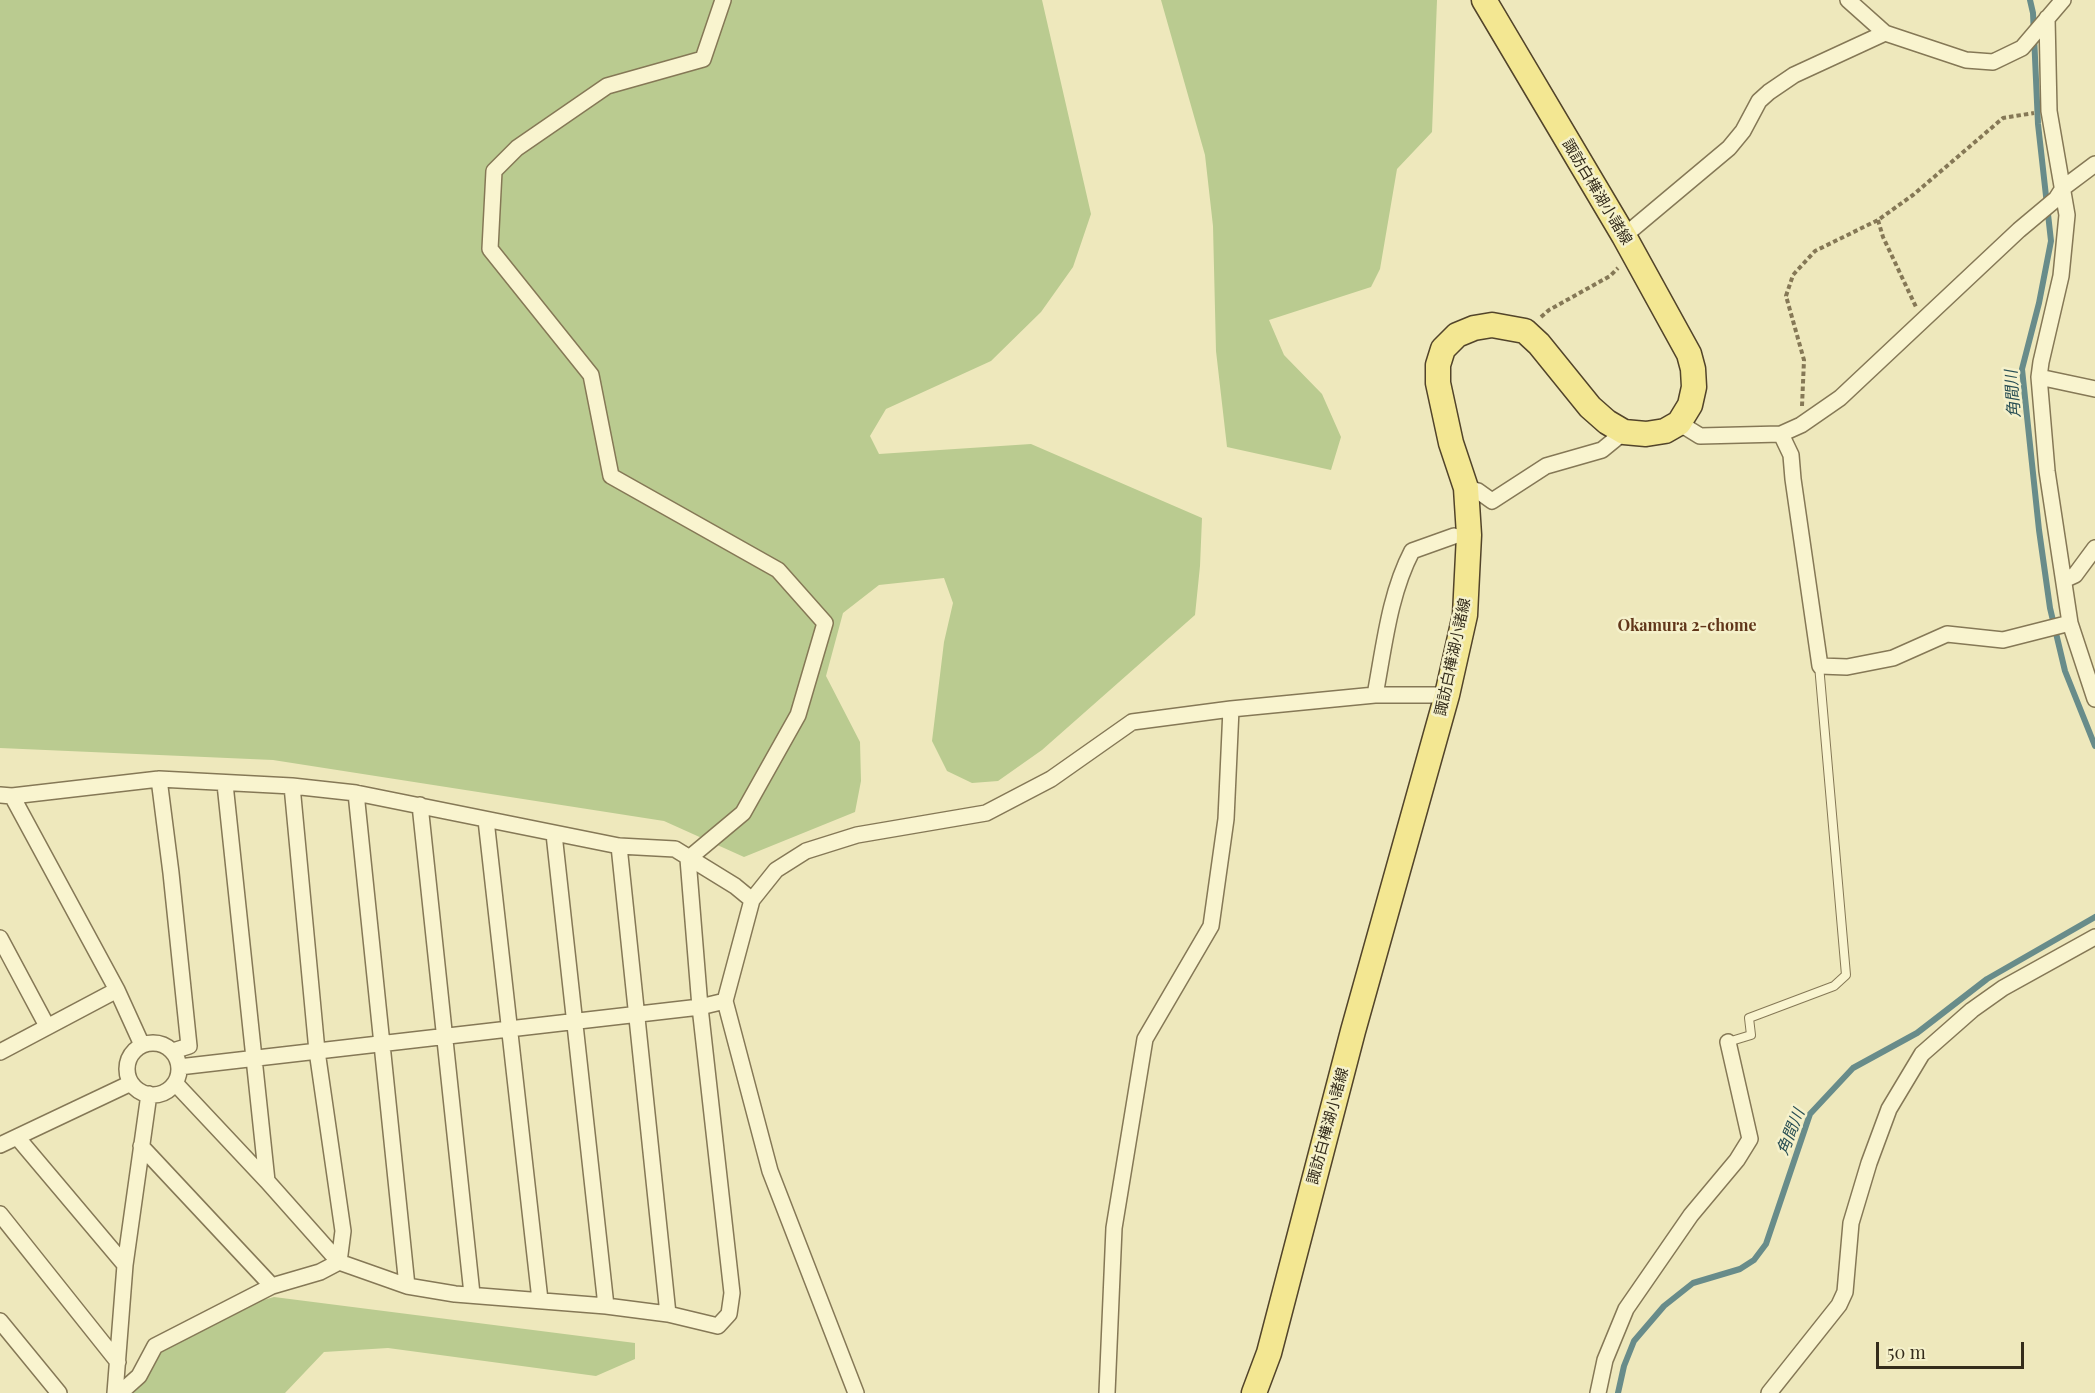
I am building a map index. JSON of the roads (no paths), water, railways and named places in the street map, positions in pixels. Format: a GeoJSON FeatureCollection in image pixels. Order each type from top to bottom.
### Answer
{"type":"FeatureCollection","features":[{"type":"Feature","properties":{"kind":"main road","name":"諏訪白樺湖小諸線"},"geometry":{"type":"LineString","coordinates":[[1484,0],[1491,16],[1629,244],[1689,354],[1694,387],[1690,405],[1679,423]]}},
{"type":"Feature","properties":{"kind":"main road","name":"諏訪白樺湖小諸線"},"geometry":{"type":"LineString","coordinates":[[1254,1393],[1269,1353],[1356,1020],[1447,695],[1465,615],[1469,535],[1466,488],[1451,443],[1438,383],[1438,365],[1443,349],[1458,335],[1474,328],[1492,325],[1525,331],[1539,344],[1590,407],[1607,422],[1624,432]]}},
{"type":"Feature","properties":{"kind":"main road"},"geometry":{"type":"LineString","coordinates":[[1624,432],[1646,434],[1665,431],[1679,423]]}},
{"type":"Feature","properties":{"kind":"street"},"geometry":{"type":"LineString","coordinates":[[688,859],[743,813],[798,715],[825,623],[778,570],[611,477],[591,375],[490,249],[495,171],[517,148],[607,86],[703,59],[723,0]]}},
{"type":"Feature","properties":{"kind":"street"},"geometry":{"type":"LineString","coordinates":[[1848,0],[1885,33],[1966,60],[1992,62],[2024,46],[2063,0]]}},
{"type":"Feature","properties":{"kind":"street"},"geometry":{"type":"LineString","coordinates":[[2046,20],[2049,111],[2059,193],[2067,215],[2061,276],[2039,377],[2047,471],[2064,580],[2066,624],[2095,699]]}},
{"type":"Feature","properties":{"kind":"street"},"geometry":{"type":"LineString","coordinates":[[1629,244],[1729,148],[1743,131],[1759,102],[1769,92],[1794,75],[1885,33]]}},
{"type":"Feature","properties":{"kind":"street"},"geometry":{"type":"LineString","coordinates":[[1679,423],[1700,436],[1780,434],[1801,425],[1840,398],[2059,193],[2095,164]]}},
{"type":"Feature","properties":{"kind":"street"},"geometry":{"type":"LineString","coordinates":[[2039,377],[2095,389]]}},
{"type":"Feature","properties":{"kind":"street"},"geometry":{"type":"LineString","coordinates":[[1466,488],[1478,491],[1492,501],[1545,465],[1602,450],[1624,432]]}},
{"type":"Feature","properties":{"kind":"street"},"geometry":{"type":"LineString","coordinates":[[1780,434],[1791,455],[1820,666],[1847,667],[1893,658],[1947,634],[2003,640],[2066,624]]}},
{"type":"Feature","properties":{"kind":"street"},"geometry":{"type":"LineString","coordinates":[[1375,695],[1389,621],[1402,570],[1412,551],[1454,536]]}},
{"type":"Feature","properties":{"kind":"street"},"geometry":{"type":"LineString","coordinates":[[2064,580],[2075,575],[2095,548]]}},
{"type":"Feature","properties":{"kind":"street"},"geometry":{"type":"LineString","coordinates":[[856,1393],[770,1171],[725,1001],[752,900],[776,870],[806,851],[856,835],[986,813],[1051,779],[1132,722],[1231,709],[1375,695],[1447,695]]}},
{"type":"Feature","properties":{"kind":"street"},"geometry":{"type":"LineString","coordinates":[[1107,1393],[1114,1228],[1145,1039],[1211,926],[1226,819],[1231,709]]}},
{"type":"Feature","properties":{"kind":"street"},"geometry":{"type":"LineString","coordinates":[[142,1045],[117,990],[6,796],[159,779],[291,786],[356,793],[619,846],[675,849],[735,886],[752,900]]}},
{"type":"Feature","properties":{"kind":"street"},"geometry":{"type":"LineString","coordinates":[[159,779],[189,1046],[173,1052]]}},
{"type":"Feature","properties":{"kind":"street"},"geometry":{"type":"LineString","coordinates":[[225,784],[267,1181]]}},
{"type":"Feature","properties":{"kind":"street"},"geometry":{"type":"LineString","coordinates":[[291,786],[317,1051],[343,1231],[339,1262]]}},
{"type":"Feature","properties":{"kind":"street"},"geometry":{"type":"LineString","coordinates":[[356,793],[407,1286]]}},
{"type":"Feature","properties":{"kind":"street"},"geometry":{"type":"LineString","coordinates":[[420,805],[472,1294]]}},
{"type":"Feature","properties":{"kind":"street"},"geometry":{"type":"LineString","coordinates":[[486,820],[540,1300]]}},
{"type":"Feature","properties":{"kind":"street"},"geometry":{"type":"LineString","coordinates":[[554,834],[606,1306]]}},
{"type":"Feature","properties":{"kind":"street"},"geometry":{"type":"LineString","coordinates":[[619,846],[668,1314]]}},
{"type":"Feature","properties":{"kind":"street"},"geometry":{"type":"LineString","coordinates":[[175,1083],[339,1262],[407,1286],[606,1306],[668,1314],[718,1326],[729,1314],[732,1293],[700,1007],[688,859]]}},
{"type":"Feature","properties":{"kind":"street"},"geometry":{"type":"LineString","coordinates":[[1769,1393],[1839,1305],[1845,1292],[1851,1223],[1869,1163],[1889,1109],[1922,1054],[1972,1010],[2003,988],[2095,937]]}},
{"type":"Feature","properties":{"kind":"street"},"geometry":{"type":"LineString","coordinates":[[0,938],[47,1026]]}},
{"type":"Feature","properties":{"kind":"street"},"geometry":{"type":"LineString","coordinates":[[0,1052],[117,990]]}},
{"type":"Feature","properties":{"kind":"street"},"geometry":{"type":"LineString","coordinates":[[179,1066],[700,1007],[725,1001]]}},
{"type":"Feature","properties":{"kind":"street"},"geometry":{"type":"LineString","coordinates":[[1598,1393],[1605,1360],[1626,1310],[1691,1215],[1737,1160],[1750,1139],[1728,1042]]}},
{"type":"Feature","properties":{"kind":"street"},"geometry":{"type":"LineString","coordinates":[[159,1043],[173,1052],[179,1066],[175,1083],[163,1093],[149,1094],[137,1089],[131,1083],[127,1066],[130,1057],[142,1045],[159,1043]]}},
{"type":"Feature","properties":{"kind":"street"},"geometry":{"type":"LineString","coordinates":[[0,1145],[131,1083]]}},
{"type":"Feature","properties":{"kind":"street"},"geometry":{"type":"LineString","coordinates":[[115,1393],[125,1265],[149,1094]]}},
{"type":"Feature","properties":{"kind":"street"},"geometry":{"type":"LineString","coordinates":[[16,1137],[125,1265]]}},
{"type":"Feature","properties":{"kind":"street"},"geometry":{"type":"LineString","coordinates":[[141,1146],[272,1286]]}},
{"type":"Feature","properties":{"kind":"street"},"geometry":{"type":"LineString","coordinates":[[0,1214],[118,1362]]}},
{"type":"Feature","properties":{"kind":"street"},"geometry":{"type":"LineString","coordinates":[[120,1393],[139,1376],[155,1346],[272,1286],[320,1272],[339,1262]]}},
{"type":"Feature","properties":{"kind":"street"},"geometry":{"type":"LineString","coordinates":[[0,1321],[59,1393]]}},
{"type":"Feature","properties":{"kind":"lane"},"geometry":{"type":"LineString","coordinates":[[1728,1042],[1751,1035],[1749,1018],[1834,986],[1846,975],[1818,657]]}},
{"type":"Feature","properties":{"kind":"waterway","name":"角間川"},"geometry":{"type":"LineString","coordinates":[[2030,0],[2033,13],[2038,124],[2051,241],[2039,303],[2022,369],[2039,530],[2050,608],[2065,671],[2095,746]]}},
{"type":"Feature","properties":{"kind":"waterway","name":"角間川"},"geometry":{"type":"LineString","coordinates":[[1618,1393],[1624,1366],[1634,1341],[1664,1306],[1693,1283],[1740,1269],[1754,1260],[1766,1244],[1810,1114],[1853,1068],[1917,1033],[1987,979],[2095,917]]}},
{"type":"Feature","properties":{"kind":"district","name":"Okamura 2-chome"},"geometry":{"type":"Point","coordinates":[1687,626]}}]}
